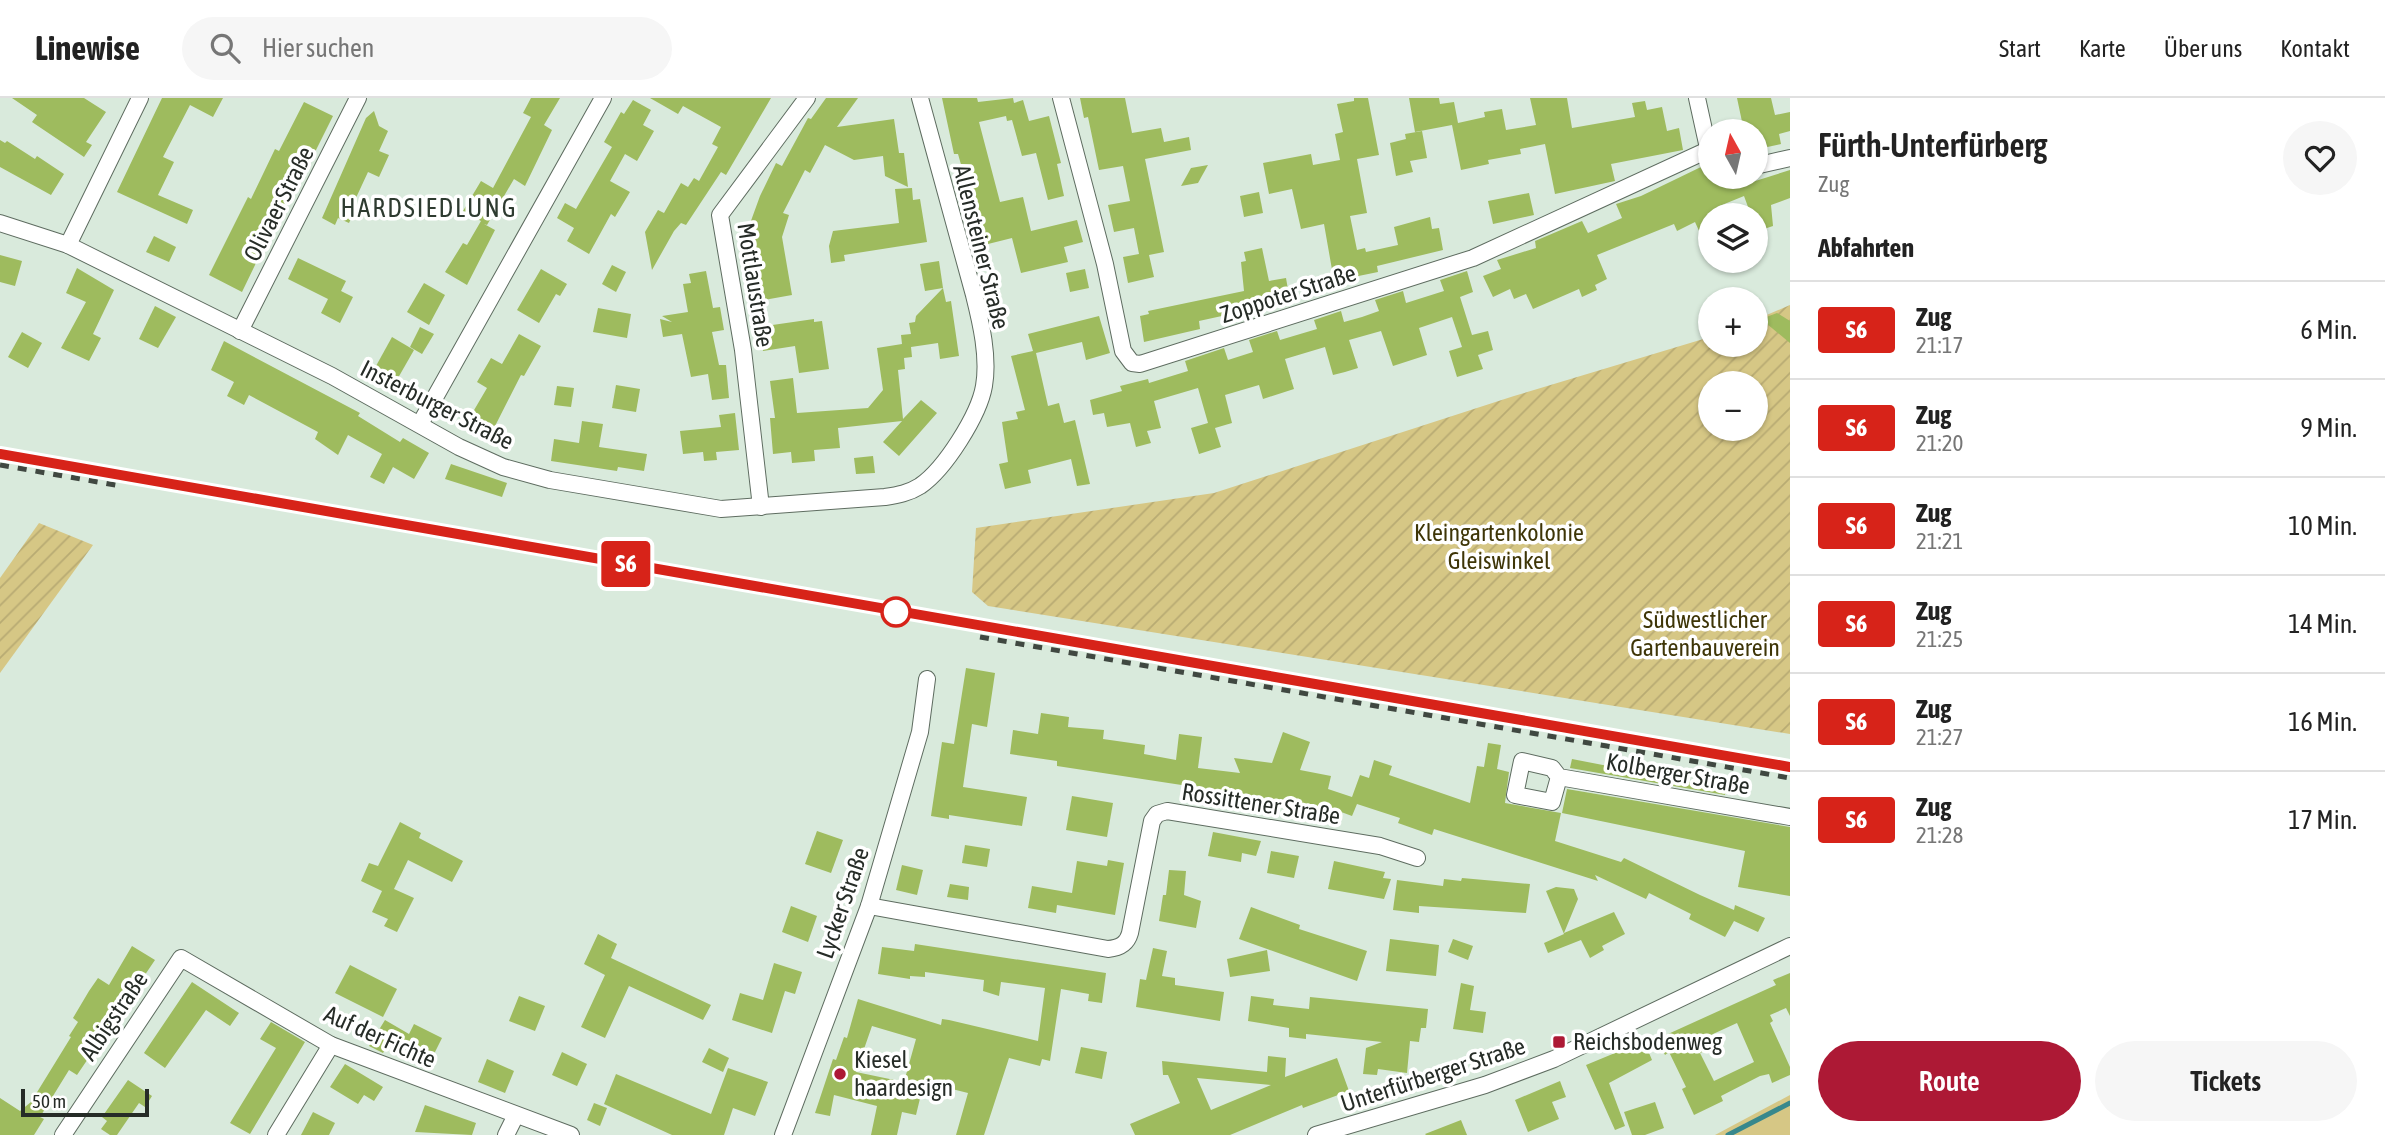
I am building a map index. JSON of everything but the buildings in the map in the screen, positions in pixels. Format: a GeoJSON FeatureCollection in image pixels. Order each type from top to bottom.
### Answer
{"type":"FeatureCollection","features":[{"type":"Feature","properties":{"kind":"street"},"geometry":{"type":"LineString","coordinates":[[68,244],[140,98]]}},
{"type":"Feature","properties":{"kind":"street","name":"Olivaer Straße"},"geometry":{"type":"LineString","coordinates":[[240,331],[358,98]]}},
{"type":"Feature","properties":{"kind":"street"},"geometry":{"type":"LineString","coordinates":[[420,424],[603,98]]}},
{"type":"Feature","properties":{"kind":"street","name":"Mottlaustraße"},"geometry":{"type":"LineString","coordinates":[[761,507],[743,350],[720,215],[807,98]]}},
{"type":"Feature","properties":{"kind":"street","name":"Allensteiner Straße"},"geometry":{"type":"LineString","coordinates":[[920,98],[981,324],[984,385],[977,409]]}},
{"type":"Feature","properties":{"kind":"street","name":"Zoppoter Straße"},"geometry":{"type":"LineString","coordinates":[[1061,98],[1105,264],[1126,358],[1140,364],[1473,258],[1550,225],[1698,154]]}},
{"type":"Feature","properties":{"kind":"street","name":"Zoppoter Straße"},"geometry":{"type":"LineString","coordinates":[[1697,98],[1702,119]]}},
{"type":"Feature","properties":{"kind":"street"},"geometry":{"type":"LineString","coordinates":[[1768,163],[1790,158]]}},
{"type":"Feature","properties":{"kind":"street","name":"Insterburger Straße"},"geometry":{"type":"LineString","coordinates":[[0,223],[68,244],[420,424],[458,447],[503,467],[550,481],[722,509],[885,497],[911,491],[926,481],[943,463],[977,409]]}},
{"type":"Feature","properties":{"kind":"street","name":"Lycker Straße"},"geometry":{"type":"LineString","coordinates":[[783,1135],[869,906],[920,732],[927,679]]}},
{"type":"Feature","properties":{"kind":"street","name":"Kolberger Straße"},"geometry":{"type":"LineString","coordinates":[[1559,777],[1790,817]]}},
{"type":"Feature","properties":{"kind":"street","name":"Rossittener Straße"},"geometry":{"type":"LineString","coordinates":[[869,906],[1108,949],[1118,947],[1127,942],[1130,933],[1152,821],[1157,814],[1167,811],[1380,846],[1417,858]]}},
{"type":"Feature","properties":{"kind":"street","name":"Unterfürberger Straße"},"geometry":{"type":"LineString","coordinates":[[1316,1135],[1349,1131],[1554,1059],[1790,946]]}},
{"type":"Feature","properties":{"kind":"street","name":"Auf der Fichte"},"geometry":{"type":"LineString","coordinates":[[181,958],[331,1045],[571,1135]]}},
{"type":"Feature","properties":{"kind":"street","name":"Albigstraße"},"geometry":{"type":"LineString","coordinates":[[63,1135],[181,958]]}},
{"type":"Feature","properties":{"kind":"street"},"geometry":{"type":"LineString","coordinates":[[276,1135],[331,1045]]}},
{"type":"Feature","properties":{"kind":"street"},"geometry":{"type":"LineString","coordinates":[[506,1135],[515,1116]]}},
{"type":"Feature","properties":{"kind":"green space","name":"Kleingartenkolonie Gleiswinkel"},"geometry":{"type":"Polygon","coordinates":[[[1790,305],[1790,734],[988,606],[972,592],[976,528],[1214,493],[1514,396],[1698,341],[1698,357],[1768,357],[1768,314],[1790,305]]]}},
{"type":"Feature","properties":{"kind":"green space"},"geometry":{"type":"Polygon","coordinates":[[[39,523],[93,545],[0,673],[0,578],[39,523]]]}},
{"type":"Feature","properties":{"kind":"green space"},"geometry":{"type":"Polygon","coordinates":[[[1790,1095],[1790,1135],[1715,1135],[1790,1095]]]}},
{"type":"Feature","properties":{"kind":"waterway"},"geometry":{"type":"LineString","coordinates":[[1728,1135],[1790,1103]]}},
{"type":"Feature","properties":{"kind":"railway"},"geometry":{"type":"LineString","coordinates":[[0,454],[1790,767]]}},
{"type":"Feature","properties":{"kind":"railway"},"geometry":{"type":"LineString","coordinates":[[0,465],[121,486]]}},
{"type":"Feature","properties":{"kind":"railway"},"geometry":{"type":"LineString","coordinates":[[980,637],[1790,778]]}},
{"type":"Feature","properties":{"kind":"train","name":"S6"},"geometry":{"type":"LineString","coordinates":[[0,454],[1790,767]]}},
{"type":"Feature","properties":{"kind":"place","name":"Reichsbodenweg"},"geometry":{"type":"Point","coordinates":[1559,1042]}},
{"type":"Feature","properties":{"kind":"place","name":"Kiesel haardesign"},"geometry":{"type":"Point","coordinates":[840,1074]}},
{"type":"Feature","properties":{"kind":"district","name":"HARDSIEDLUNG"},"geometry":{"type":"Point","coordinates":[429,208]}},
{"type":"Feature","properties":{"kind":"park label","name":"Südwestlicher Gartenbauverein"},"geometry":{"type":"Point","coordinates":[1705,634]}}]}
